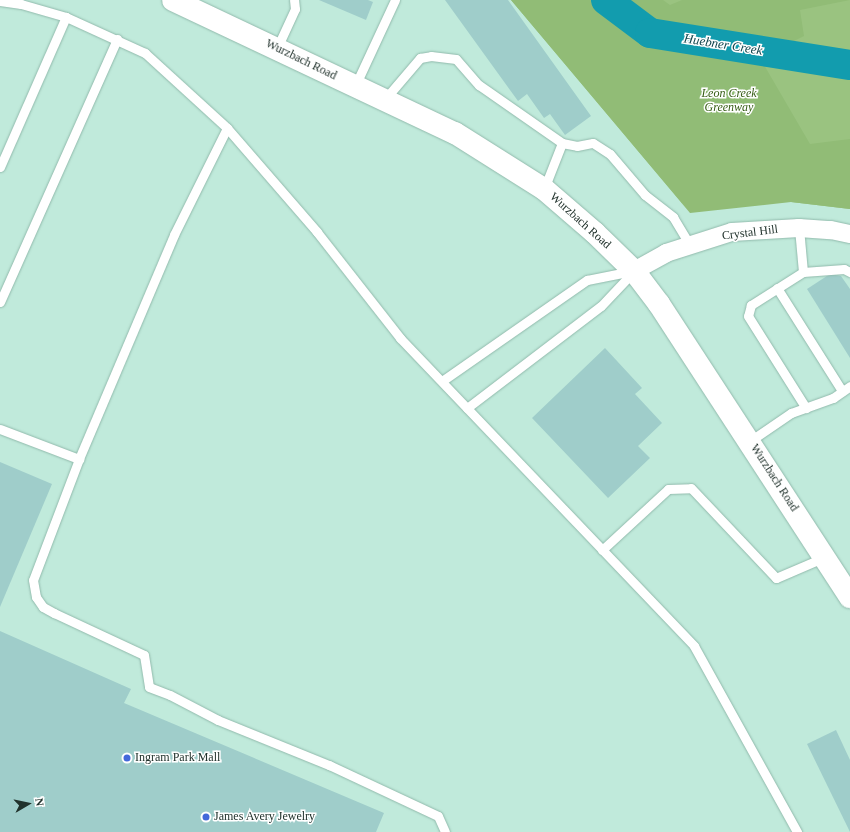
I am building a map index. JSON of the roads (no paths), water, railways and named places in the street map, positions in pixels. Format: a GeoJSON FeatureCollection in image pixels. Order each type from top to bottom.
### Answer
{"type":"FeatureCollection","features":[{"type":"Feature","properties":{"kind":"main road","name":"Wurzbach Road"},"geometry":{"type":"LineString","coordinates":[[173,0],[210,7],[277,48],[455,133],[512,166],[544,189],[596,233],[634,271],[659,304],[750,441],[850,597]]}},
{"type":"Feature","properties":{"kind":"street","name":"Crystal Hill"},"geometry":{"type":"LineString","coordinates":[[634,271],[666,253],[732,232],[799,228],[831,230],[850,234]]}},
{"type":"Feature","properties":{"kind":"lane"},"geometry":{"type":"LineString","coordinates":[[277,48],[295,9],[294,0]]}},
{"type":"Feature","properties":{"kind":"lane"},"geometry":{"type":"LineString","coordinates":[[355,86],[395,0]]}},
{"type":"Feature","properties":{"kind":"lane"},"geometry":{"type":"LineString","coordinates":[[0,1],[21,4],[66,16],[145,53],[228,128],[318,232],[400,338],[694,646],[797,832]]}},
{"type":"Feature","properties":{"kind":"lane"},"geometry":{"type":"LineString","coordinates":[[0,166],[66,16]]}},
{"type":"Feature","properties":{"kind":"lane"},"geometry":{"type":"LineString","coordinates":[[0,302],[117,39]]}},
{"type":"Feature","properties":{"kind":"lane"},"geometry":{"type":"LineString","coordinates":[[391,92],[420,58],[431,56],[456,59],[479,85],[562,143],[577,146],[593,143],[610,154],[645,195],[673,217],[690,245]]}},
{"type":"Feature","properties":{"kind":"lane"},"geometry":{"type":"LineString","coordinates":[[228,128],[174,235],[79,459],[33,580],[36,598],[43,607],[144,655],[149,687],[170,695],[218,720],[329,765],[438,816],[445,832]]}},
{"type":"Feature","properties":{"kind":"lane"},"geometry":{"type":"LineString","coordinates":[[544,189],[562,143]]}},
{"type":"Feature","properties":{"kind":"lane"},"geometry":{"type":"LineString","coordinates":[[799,228],[802,272]]}},
{"type":"Feature","properties":{"kind":"lane"},"geometry":{"type":"LineString","coordinates":[[806,408],[748,316],[751,305],[802,272],[844,269],[850,272]]}},
{"type":"Feature","properties":{"kind":"lane"},"geometry":{"type":"LineString","coordinates":[[442,381],[587,280],[634,271]]}},
{"type":"Feature","properties":{"kind":"lane"},"geometry":{"type":"LineString","coordinates":[[467,408],[601,306],[634,271]]}},
{"type":"Feature","properties":{"kind":"lane"},"geometry":{"type":"LineString","coordinates":[[777,288],[842,392]]}},
{"type":"Feature","properties":{"kind":"lane"},"geometry":{"type":"LineString","coordinates":[[750,441],[791,413],[842,392],[850,386]]}},
{"type":"Feature","properties":{"kind":"lane"},"geometry":{"type":"LineString","coordinates":[[0,429],[79,459]]}},
{"type":"Feature","properties":{"kind":"lane"},"geometry":{"type":"LineString","coordinates":[[602,550],[668,489],[691,488],[776,578],[825,558]]}},
{"type":"Feature","properties":{"kind":"waterway","name":"Huebner Creek"},"geometry":{"type":"LineString","coordinates":[[606,0],[650,33],[850,65]]}},
{"type":"Feature","properties":{"kind":"place","name":"Ingram Park Mall"},"geometry":{"type":"Point","coordinates":[127,758]}},
{"type":"Feature","properties":{"kind":"place","name":"James Avery Jewelry"},"geometry":{"type":"Point","coordinates":[206,817]}},
{"type":"Feature","properties":{"kind":"park label","name":"Leon Creek Greenway"},"geometry":{"type":"Point","coordinates":[729,101]}}]}
